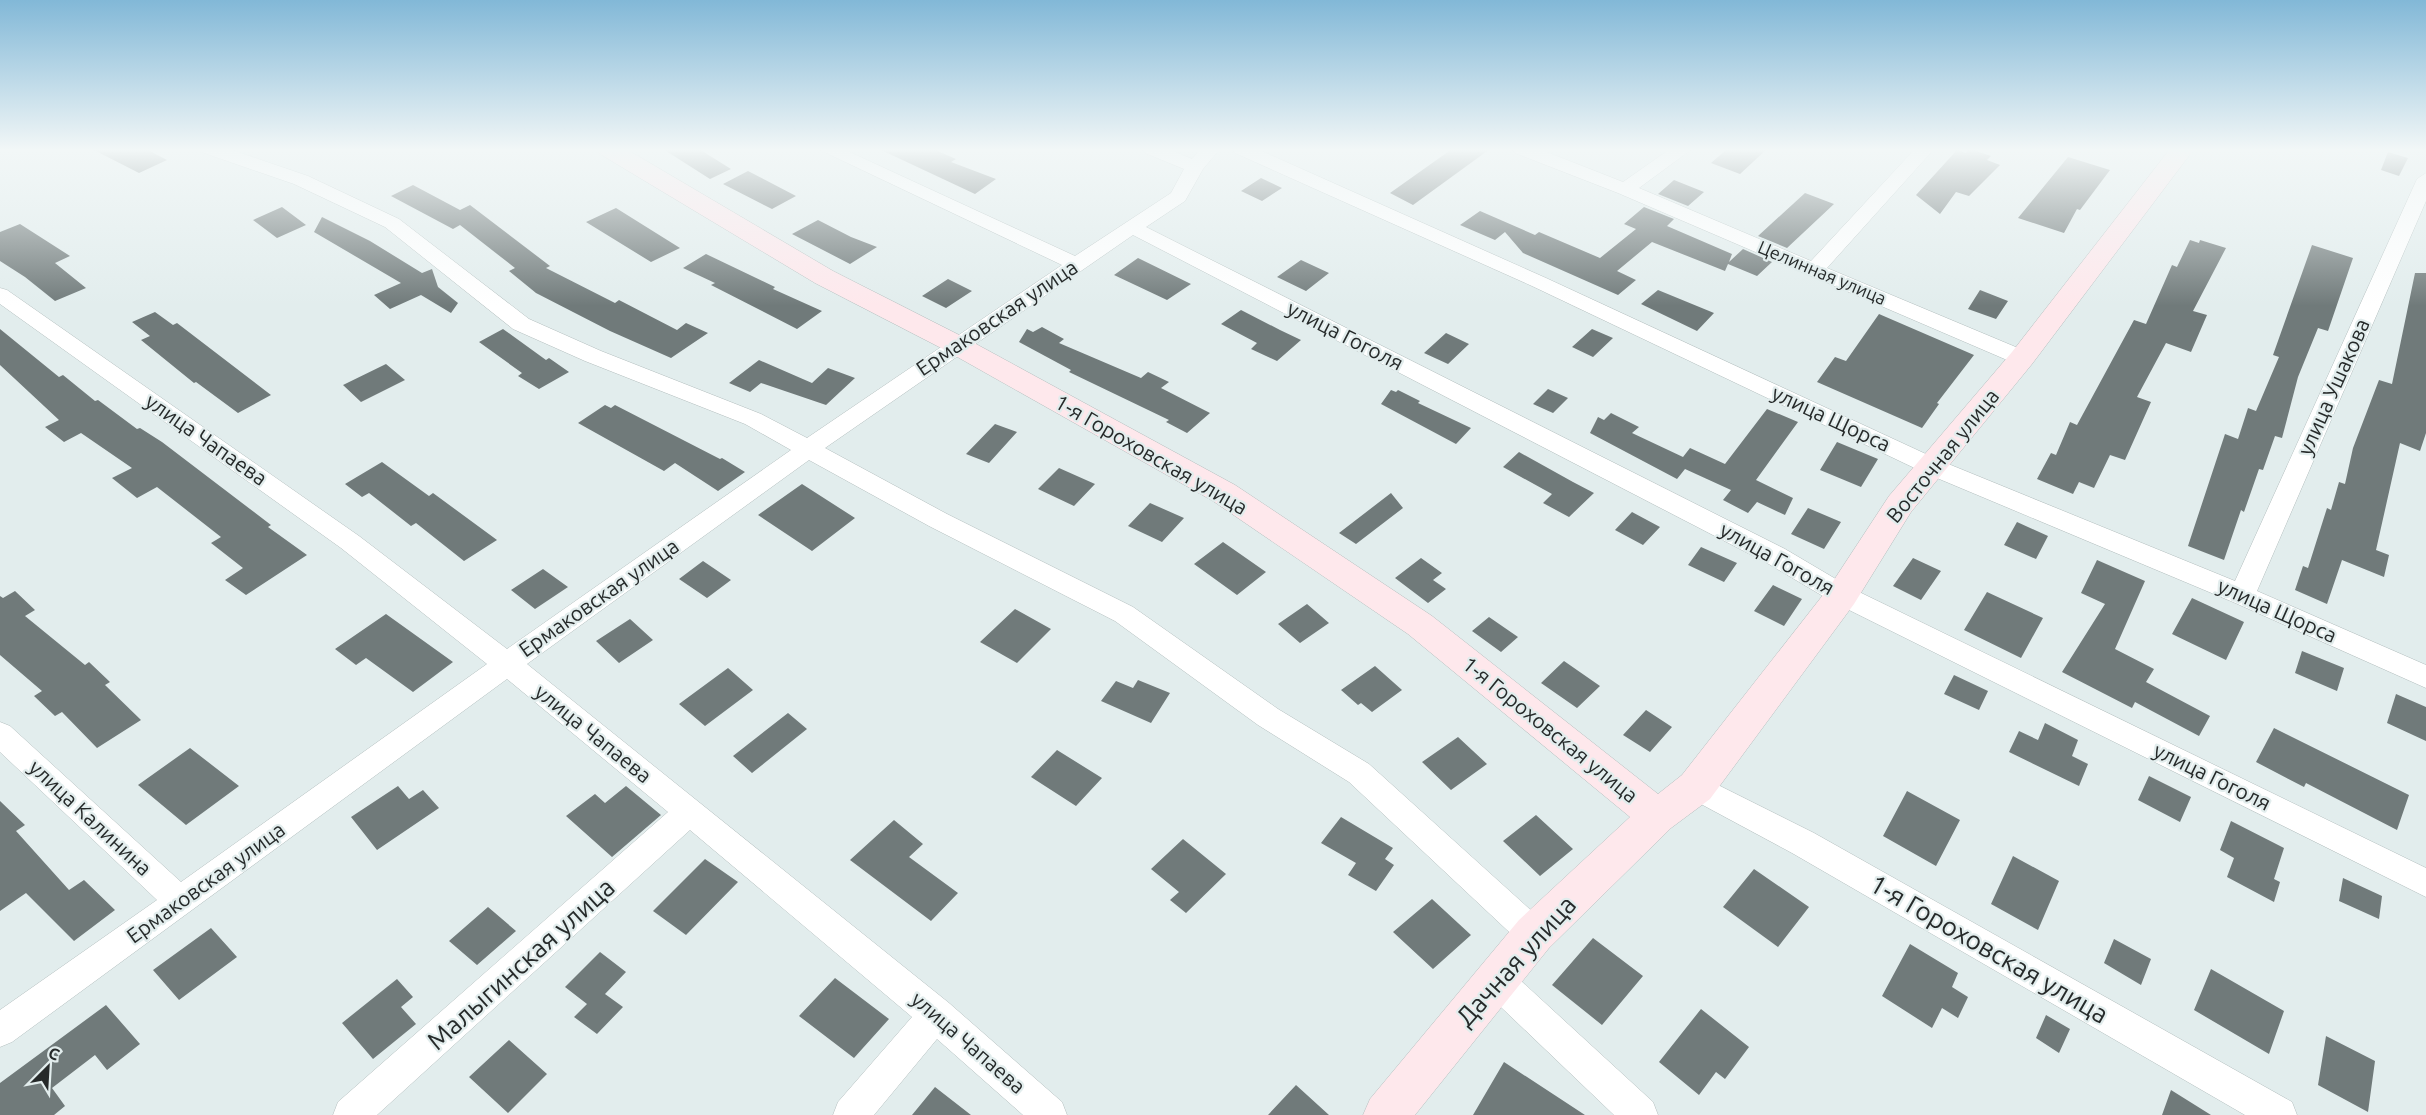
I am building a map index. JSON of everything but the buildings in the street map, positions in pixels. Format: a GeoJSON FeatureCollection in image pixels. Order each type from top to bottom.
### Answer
{"type":"FeatureCollection","features":[{"type":"Feature","properties":{"kind":"street"},"geometry":{"type":"LineString","coordinates":[[346,201],[392,223],[521,324],[593,356],[753,418],[938,520],[1124,614],[1268,717],[1359,773],[1534,934]]}},
{"type":"Feature","properties":{"kind":"street","name":"1-я Гороховская улица"},"geometry":{"type":"LineString","coordinates":[[696,201],[824,277],[956,344],[1224,493],[1420,625],[1657,816]]}},
{"type":"Feature","properties":{"kind":"street"},"geometry":{"type":"LineString","coordinates":[[940,201],[1076,264]]}},
{"type":"Feature","properties":{"kind":"street","name":"Ермаковская улица"},"geometry":{"type":"LineString","coordinates":[[0,1030],[181,902],[507,663],[956,344],[1172,201]]}},
{"type":"Feature","properties":{"kind":"street","name":"улица Щорса"},"geometry":{"type":"LineString","coordinates":[[1358,201],[1539,282],[1933,467],[2242,595],[2426,677]]}},
{"type":"Feature","properties":{"kind":"street","name":"Целинная улица"},"geometry":{"type":"LineString","coordinates":[[1652,201],[2022,357]]}},
{"type":"Feature","properties":{"kind":"street"},"geometry":{"type":"LineString","coordinates":[[1814,270],[1877,201]]}},
{"type":"Feature","properties":{"kind":"street","name":"Восточная улица"},"geometry":{"type":"LineString","coordinates":[[1657,816],[1696,787],[1842,596],[1900,504],[2022,357],[2141,201]]}},
{"type":"Feature","properties":{"kind":"street","name":"улица Ушакова"},"geometry":{"type":"LineString","coordinates":[[2242,595],[2416,201]]}},
{"type":"Feature","properties":{"kind":"street","name":"улица Гоголя"},"geometry":{"type":"LineString","coordinates":[[1132,227],[1776,556],[1842,596],[2426,883]]}},
{"type":"Feature","properties":{"kind":"street","name":"улица Чапаева"},"geometry":{"type":"LineString","coordinates":[[0,294],[70,346],[350,542],[507,663],[937,1014],[1049,1115]]}},
{"type":"Feature","properties":{"kind":"street","name":"улица Калинина"},"geometry":{"type":"LineString","coordinates":[[0,734],[181,902]]}},
{"type":"Feature","properties":{"kind":"street","name":"1-я Гороховская улица"},"geometry":{"type":"LineString","coordinates":[[1696,787],[1803,843],[2279,1115]]}},
{"type":"Feature","properties":{"kind":"street","name":"Малыгинская улица"},"geometry":{"type":"LineString","coordinates":[[351,1115],[690,812]]}},
{"type":"Feature","properties":{"kind":"street","name":"Дачная улица"},"geometry":{"type":"LineString","coordinates":[[1386,1115],[1534,934],[1657,816]]}},
{"type":"Feature","properties":{"kind":"street"},"geometry":{"type":"LineString","coordinates":[[1495,979],[1640,1115]]}},
{"type":"Feature","properties":{"kind":"street"},"geometry":{"type":"LineString","coordinates":[[851,1115],[937,1014]]}}]}
